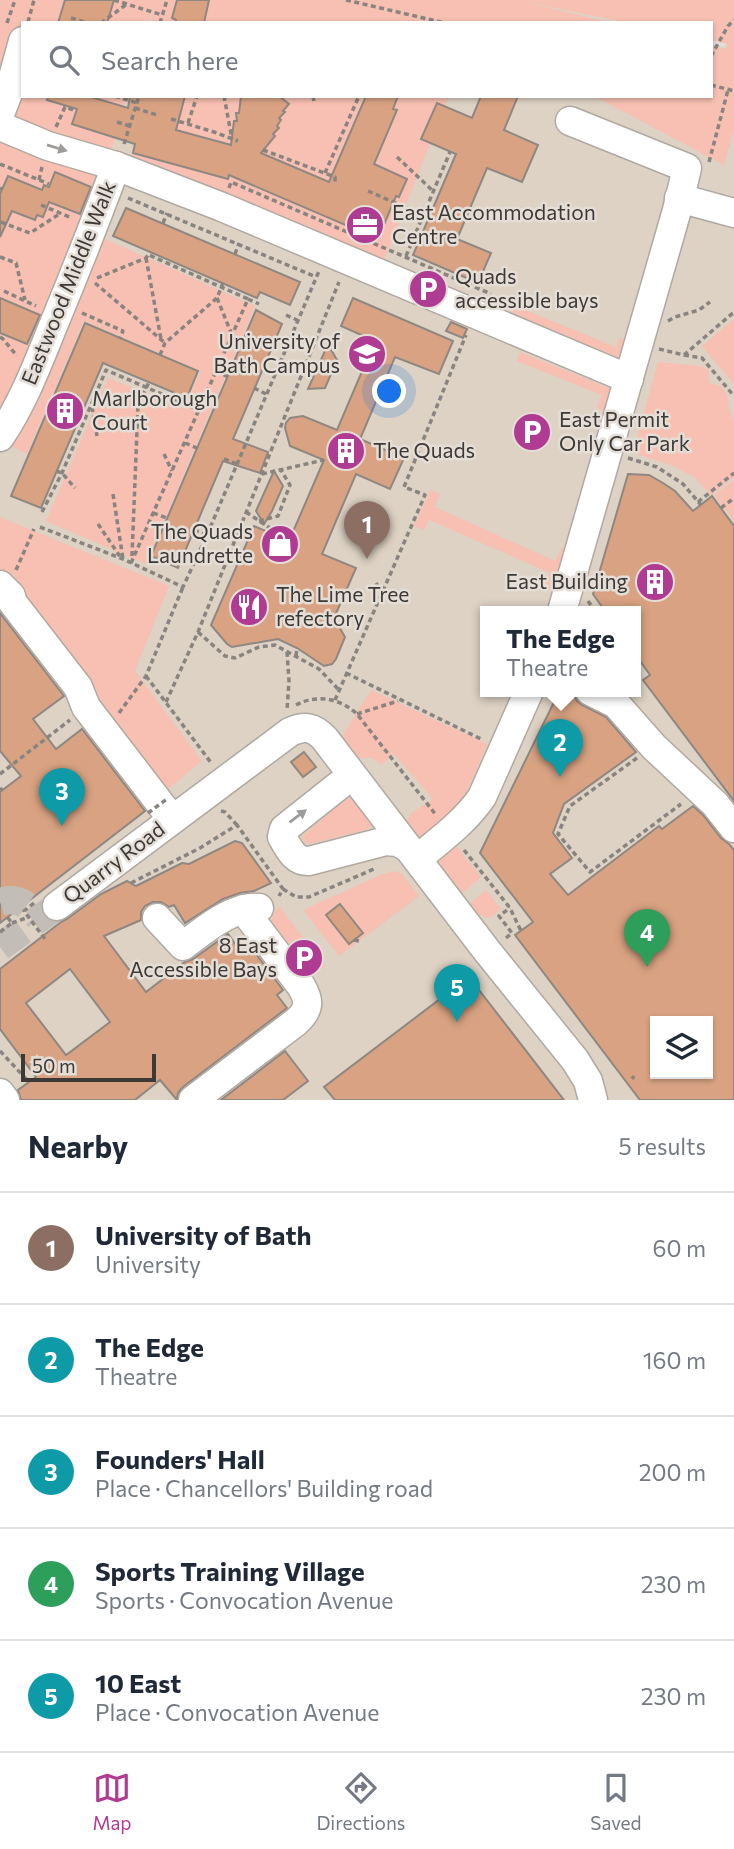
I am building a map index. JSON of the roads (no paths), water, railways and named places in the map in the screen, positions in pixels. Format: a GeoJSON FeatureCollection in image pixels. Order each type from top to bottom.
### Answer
{"type":"FeatureCollection","features":[{"type":"Feature","properties":{"kind":"street"},"geometry":{"type":"LineString","coordinates":[[0,114],[10,88],[14,35]]}},
{"type":"Feature","properties":{"kind":"street"},"geometry":{"type":"LineString","coordinates":[[563,606],[687,168],[570,121]]}},
{"type":"Feature","properties":{"kind":"street"},"geometry":{"type":"LineString","coordinates":[[0,126],[48,146],[116,166],[222,207],[338,257],[401,269],[483,304],[629,379]]}},
{"type":"Feature","properties":{"kind":"street","name":"Eastwood Middle Walk"},"geometry":{"type":"LineString","coordinates":[[0,437],[28,385],[116,166]]}},
{"type":"Feature","properties":{"kind":"street"},"geometry":{"type":"LineString","coordinates":[[679,198],[734,213]]}},
{"type":"Feature","properties":{"kind":"street"},"geometry":{"type":"LineString","coordinates":[[6,591],[78,687],[94,717],[162,810]]}},
{"type":"Feature","properties":{"kind":"street"},"geometry":{"type":"LineString","coordinates":[[412,853],[467,817],[482,797],[526,697]]}},
{"type":"Feature","properties":{"kind":"street"},"geometry":{"type":"LineString","coordinates":[[602,697],[616,704],[654,747],[715,804],[734,828]]}},
{"type":"Feature","properties":{"kind":"street","name":"Quarry Road"},"geometry":{"type":"LineString","coordinates":[[57,906],[162,810],[224,780],[300,727],[320,734],[352,775]]}},
{"type":"Feature","properties":{"kind":"street"},"geometry":{"type":"LineString","coordinates":[[412,853],[397,842],[386,841],[303,861],[293,855],[282,837],[284,829],[352,775],[412,853],[487,951],[576,1060],[588,1081],[593,1100]]}},
{"type":"Feature","properties":{"kind":"street"},"geometry":{"type":"LineString","coordinates":[[157,918],[183,946],[215,922],[268,900],[300,986],[307,997],[307,1006],[296,1022],[194,1100]]}},
{"type":"Feature","properties":{"kind":"street"},"geometry":{"type":"LineString","coordinates":[[0,1093],[5,1100]]}},
{"type":"Feature","properties":{"kind":"tunnel"},"geometry":{"type":"LineString","coordinates":[[0,902],[12,900],[22,903],[39,918]]}},
{"type":"Feature","properties":{"kind":"tunnel"},"geometry":{"type":"LineString","coordinates":[[0,947],[57,906]]}},
{"type":"Feature","properties":{"kind":"place","name":"East Accommodation Centre"},"geometry":{"type":"Point","coordinates":[365,225]}},
{"type":"Feature","properties":{"kind":"place","name":"Quads accessible bays"},"geometry":{"type":"Point","coordinates":[428,289]}},
{"type":"Feature","properties":{"kind":"place","name":"University of Bath Campus"},"geometry":{"type":"Point","coordinates":[367,354]}},
{"type":"Feature","properties":{"kind":"place","name":"Marlborough Court"},"geometry":{"type":"Point","coordinates":[65,411]}},
{"type":"Feature","properties":{"kind":"place","name":"East Permit Only Car Park"},"geometry":{"type":"Point","coordinates":[532,432]}},
{"type":"Feature","properties":{"kind":"place","name":"The Quads"},"geometry":{"type":"Point","coordinates":[346,451]}},
{"type":"Feature","properties":{"kind":"place","name":"The Quads Laundrette"},"geometry":{"type":"Point","coordinates":[280,544]}},
{"type":"Feature","properties":{"kind":"place","name":"University of Bath"},"geometry":{"type":"Point","coordinates":[367,559]}},
{"type":"Feature","properties":{"kind":"place","name":"East Building"},"geometry":{"type":"Point","coordinates":[655,582]}},
{"type":"Feature","properties":{"kind":"place","name":"The Lime Tree refectory"},"geometry":{"type":"Point","coordinates":[249,607]}},
{"type":"Feature","properties":{"kind":"place","name":"The Edge"},"geometry":{"type":"Point","coordinates":[560,777]}},
{"type":"Feature","properties":{"kind":"place","name":"Founders' Hall"},"geometry":{"type":"Point","coordinates":[62,826]}},
{"type":"Feature","properties":{"kind":"place","name":"8 East Accessible Bays"},"geometry":{"type":"Point","coordinates":[304,958]}},
{"type":"Feature","properties":{"kind":"place","name":"Sports Training Village"},"geometry":{"type":"Point","coordinates":[647,967]}},
{"type":"Feature","properties":{"kind":"place","name":"10 East"},"geometry":{"type":"Point","coordinates":[457,1022]}}]}
